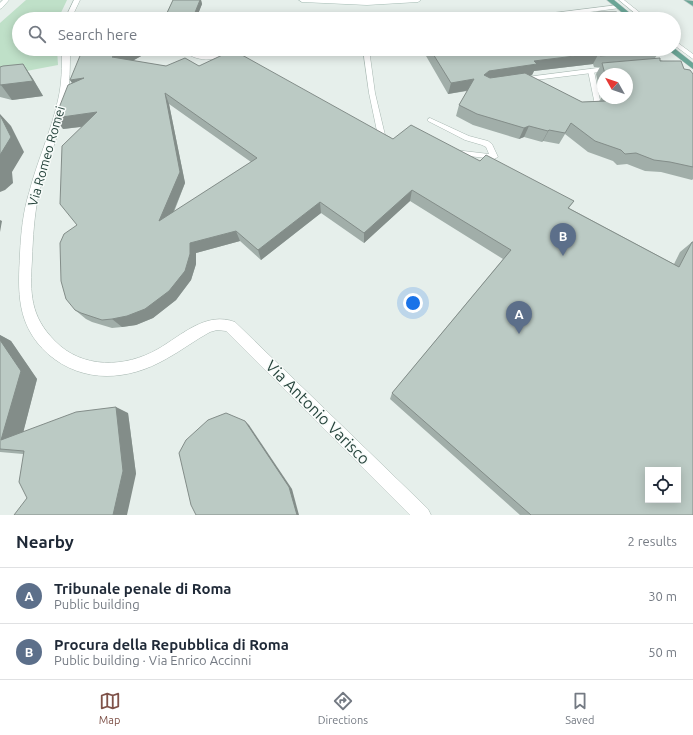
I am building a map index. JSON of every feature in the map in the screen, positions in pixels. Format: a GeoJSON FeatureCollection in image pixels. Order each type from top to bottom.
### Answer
{"type":"FeatureCollection","features":[{"type":"Feature","properties":{"kind":"main road"},"geometry":{"type":"LineString","coordinates":[[610,0],[620,3],[625,12]]}},
{"type":"Feature","properties":{"kind":"main road"},"geometry":{"type":"LineString","coordinates":[[687,0],[693,4]]}},
{"type":"Feature","properties":{"kind":"main road"},"geometry":{"type":"LineString","coordinates":[[681,56],[691,62]]}},
{"type":"Feature","properties":{"kind":"street"},"geometry":{"type":"LineString","coordinates":[[0,7],[6,0]]}},
{"type":"Feature","properties":{"kind":"street"},"geometry":{"type":"LineString","coordinates":[[71,12],[77,0]]}},
{"type":"Feature","properties":{"kind":"street"},"geometry":{"type":"LineString","coordinates":[[302,0],[351,3],[418,0]]}},
{"type":"Feature","properties":{"kind":"street"},"geometry":{"type":"LineString","coordinates":[[564,12],[620,3]]}},
{"type":"Feature","properties":{"kind":"street","name":"Via Romeo Romei"},"geometry":{"type":"LineString","coordinates":[[66,56],[66,76],[63,97],[35,187],[30,213],[24,283],[31,320],[44,340],[62,356],[71,362],[92,369],[102,370],[136,365],[154,358],[207,327]]}},
{"type":"Feature","properties":{"kind":"street"},"geometry":{"type":"LineString","coordinates":[[674,63],[691,62]]}},
{"type":"Feature","properties":{"kind":"street"},"geometry":{"type":"LineString","coordinates":[[511,82],[597,70]]}},
{"type":"Feature","properties":{"kind":"street","name":"Via Antonio Varisco"},"geometry":{"type":"LineString","coordinates":[[207,327],[218,324],[230,326],[241,335],[422,515]]}},
{"type":"Feature","properties":{"kind":"lane"},"geometry":{"type":"LineString","coordinates":[[620,3],[634,12]]}},
{"type":"Feature","properties":{"kind":"lane"},"geometry":{"type":"LineString","coordinates":[[681,50],[691,62]]}},
{"type":"Feature","properties":{"kind":"lane"},"geometry":{"type":"LineString","coordinates":[[196,56],[207,59],[226,56]]}},
{"type":"Feature","properties":{"kind":"lane"},"geometry":{"type":"LineString","coordinates":[[367,56],[372,93],[375,98],[382,136],[390,142],[396,137]]}},
{"type":"Feature","properties":{"kind":"lane"},"geometry":{"type":"LineString","coordinates":[[578,106],[589,105],[597,100],[592,70]]}},
{"type":"Feature","properties":{"kind":"lane"},"geometry":{"type":"LineString","coordinates":[[521,80],[532,86]]}},
{"type":"Feature","properties":{"kind":"lane"},"geometry":{"type":"LineString","coordinates":[[430,120],[467,138],[485,143],[489,146],[494,157],[464,154],[449,150]]}},
{"type":"Feature","properties":{"kind":"green space"},"geometry":{"type":"Polygon","coordinates":[[[26,0],[67,0],[61,12],[12,12],[26,0]]]}},
{"type":"Feature","properties":{"kind":"green space"},"geometry":{"type":"Polygon","coordinates":[[[12,12],[12,56],[57,56],[58,65],[0,76],[0,23],[12,12]]]}},
{"type":"Feature","properties":{"kind":"building"},"geometry":{"type":"Polygon","coordinates":[[[173,0],[200,0],[195,12],[167,12],[173,0]]]}},
{"type":"Feature","properties":{"kind":"building"},"geometry":{"type":"Polygon","coordinates":[[[80,56],[114,56],[112,57],[166,66],[185,58],[199,66],[220,56],[244,56],[393,139],[411,125],[480,161],[486,155],[574,201],[568,208],[679,267],[693,242],[693,515],[531,515],[392,393],[511,250],[412,190],[364,233],[320,202],[258,250],[236,231],[190,243],[190,254],[185,271],[169,291],[145,309],[127,316],[102,320],[75,310],[66,299],[61,281],[60,243],[64,234],[77,225],[60,204],[62,146],[97,112],[55,118],[68,85],[84,78],[70,80],[80,56]],[[165,93],[180,172],[159,221],[257,158],[165,93]]]}},
{"type":"Feature","properties":{"kind":"building"},"geometry":{"type":"Polygon","coordinates":[[[434,56],[575,56],[534,61],[537,64],[489,71],[484,75],[490,78],[525,73],[582,102],[597,101],[597,104],[633,104],[633,68],[603,68],[602,63],[660,58],[660,61],[681,61],[684,69],[690,70],[693,74],[693,167],[654,160],[636,153],[625,154],[621,150],[595,141],[571,123],[565,133],[548,131],[529,126],[524,128],[477,114],[459,105],[474,79],[451,83],[434,56]]]}},
{"type":"Feature","properties":{"kind":"building"},"geometry":{"type":"Polygon","coordinates":[[[23,64],[33,81],[0,85],[0,67],[23,64]]]}},
{"type":"Feature","properties":{"kind":"building"},"geometry":{"type":"Polygon","coordinates":[[[0,115],[11,137],[0,155],[0,115]]]}},
{"type":"Feature","properties":{"kind":"building"},"geometry":{"type":"Polygon","coordinates":[[[0,340],[21,371],[1,440],[76,412],[116,407],[123,471],[113,515],[14,515],[27,498],[19,482],[24,451],[0,449],[0,340]]]}},
{"type":"Feature","properties":{"kind":"building"},"geometry":{"type":"Polygon","coordinates":[[[226,413],[245,421],[289,487],[297,515],[196,515],[191,505],[179,453],[186,440],[208,420],[226,413]]]}},
{"type":"Feature","properties":{"kind":"place","name":"Procura della Repubblica di Roma"},"geometry":{"type":"Point","coordinates":[563,256]}},
{"type":"Feature","properties":{"kind":"place","name":"Tribunale penale di Roma"},"geometry":{"type":"Point","coordinates":[519,334]}}]}
